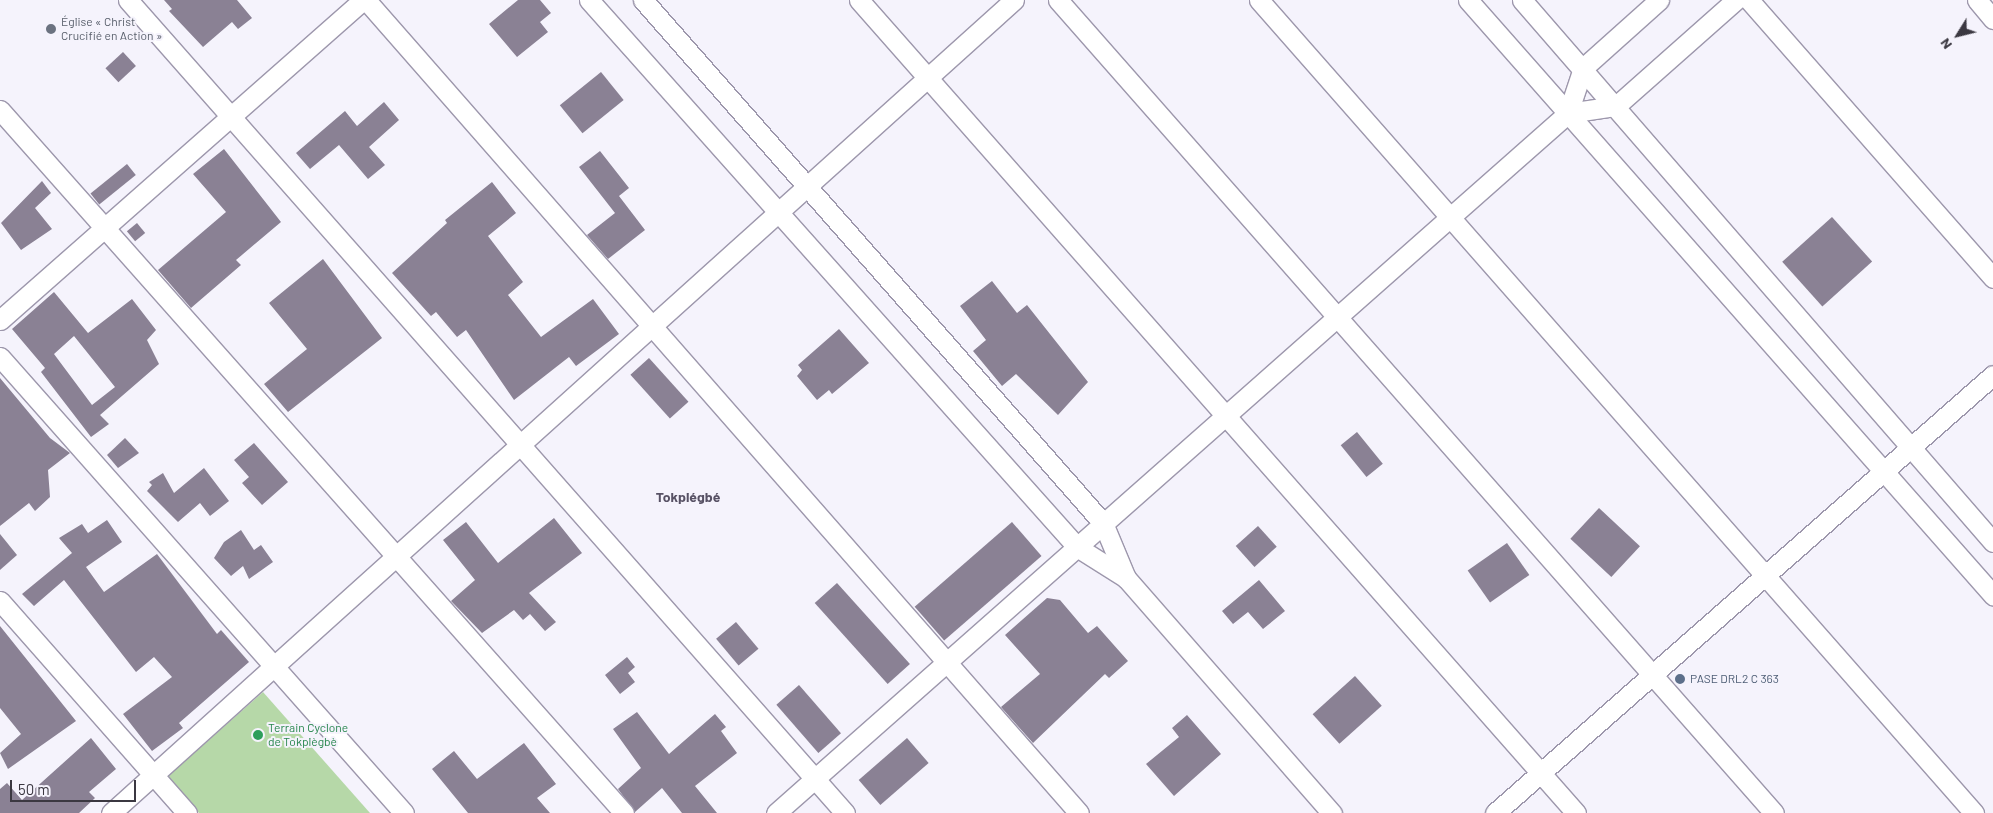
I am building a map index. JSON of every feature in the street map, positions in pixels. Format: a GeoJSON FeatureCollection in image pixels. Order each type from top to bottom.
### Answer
{"type":"FeatureCollection","features":[{"type":"Feature","properties":{"kind":"street"},"geometry":{"type":"LineString","coordinates":[[128,0],[846,813]]}},
{"type":"Feature","properties":{"kind":"street"},"geometry":{"type":"LineString","coordinates":[[0,320],[364,0],[1080,813]]}},
{"type":"Feature","properties":{"kind":"street"},"geometry":{"type":"LineString","coordinates":[[589,0],[1077,547],[1126,578],[1332,813]]}},
{"type":"Feature","properties":{"kind":"street"},"geometry":{"type":"LineString","coordinates":[[643,0],[1103,523],[1126,578]]}},
{"type":"Feature","properties":{"kind":"street"},"geometry":{"type":"LineString","coordinates":[[859,0],[1576,813]]}},
{"type":"Feature","properties":{"kind":"street"},"geometry":{"type":"LineString","coordinates":[[112,813],[778,211],[805,184],[1014,0]]}},
{"type":"Feature","properties":{"kind":"street"},"geometry":{"type":"LineString","coordinates":[[1058,0],[1774,813]]}},
{"type":"Feature","properties":{"kind":"street"},"geometry":{"type":"LineString","coordinates":[[1259,0],[1974,813]]}},
{"type":"Feature","properties":{"kind":"street"},"geometry":{"type":"LineString","coordinates":[[1468,0],[1993,595]]}},
{"type":"Feature","properties":{"kind":"street"},"geometry":{"type":"LineString","coordinates":[[1522,0],[1993,542]]}},
{"type":"Feature","properties":{"kind":"street"},"geometry":{"type":"LineString","coordinates":[[776,813],[1568,113],[1583,68],[1659,0]]}},
{"type":"Feature","properties":{"kind":"street"},"geometry":{"type":"LineString","coordinates":[[1568,113],[1616,106],[1736,0]]}},
{"type":"Feature","properties":{"kind":"street"},"geometry":{"type":"LineString","coordinates":[[1749,0],[1993,278]]}},
{"type":"Feature","properties":{"kind":"street"},"geometry":{"type":"LineString","coordinates":[[1977,0],[1993,19]]}},
{"type":"Feature","properties":{"kind":"street"},"geometry":{"type":"LineString","coordinates":[[0,110],[624,813]]}},
{"type":"Feature","properties":{"kind":"street"},"geometry":{"type":"LineString","coordinates":[[0,357],[404,813]]}},
{"type":"Feature","properties":{"kind":"street"},"geometry":{"type":"LineString","coordinates":[[1495,813],[1651,674],[1766,577],[1993,375]]}},
{"type":"Feature","properties":{"kind":"street"},"geometry":{"type":"LineString","coordinates":[[0,601],[187,813]]}},
{"type":"Feature","properties":{"kind":"green space","name":"Terrain Cyclone de Tokplègbè"},"geometry":{"type":"Polygon","coordinates":[[[263,692],[370,813],[199,813],[167,777],[263,692]]]}},
{"type":"Feature","properties":{"kind":"building"},"geometry":{"type":"Polygon","coordinates":[[[164,0],[237,0],[252,18],[238,29],[232,22],[203,47],[169,11],[172,9],[164,0]]]}},
{"type":"Feature","properties":{"kind":"building"},"geometry":{"type":"Polygon","coordinates":[[[518,0],[540,0],[551,13],[540,22],[548,32],[517,57],[489,24],[518,0]]]}},
{"type":"Feature","properties":{"kind":"building"},"geometry":{"type":"Polygon","coordinates":[[[123,52],[136,66],[118,82],[105,68],[123,52]]]}},
{"type":"Feature","properties":{"kind":"building"},"geometry":{"type":"Polygon","coordinates":[[[601,72],[624,100],[582,133],[560,105],[601,72]]]}},
{"type":"Feature","properties":{"kind":"building"},"geometry":{"type":"Polygon","coordinates":[[[384,102],[399,120],[369,147],[385,165],[368,179],[339,145],[310,169],[296,153],[345,111],[357,126],[384,102]]]}},
{"type":"Feature","properties":{"kind":"building"},"geometry":{"type":"Polygon","coordinates":[[[224,149],[281,222],[236,260],[241,265],[191,308],[158,270],[226,212],[193,174],[224,149]]]}},
{"type":"Feature","properties":{"kind":"building"},"geometry":{"type":"Polygon","coordinates":[[[600,151],[629,188],[619,196],[645,230],[608,259],[587,235],[615,213],[579,167],[600,151]]]}},
{"type":"Feature","properties":{"kind":"building"},"geometry":{"type":"Polygon","coordinates":[[[127,164],[136,175],[99,204],[90,194],[127,164]]]}},
{"type":"Feature","properties":{"kind":"building"},"geometry":{"type":"Polygon","coordinates":[[[42,181],[51,193],[35,208],[52,229],[21,250],[1,223],[42,181]]]}},
{"type":"Feature","properties":{"kind":"building"},"geometry":{"type":"Polygon","coordinates":[[[492,182],[516,213],[488,236],[523,282],[508,295],[541,337],[593,299],[619,334],[576,366],[569,357],[514,400],[466,330],[457,337],[436,312],[431,316],[392,273],[447,223],[445,220],[492,182]]]}},
{"type":"Feature","properties":{"kind":"building"},"geometry":{"type":"Polygon","coordinates":[[[1832,217],[1872,262],[1822,306],[1782,262],[1832,217]]]}},
{"type":"Feature","properties":{"kind":"building"},"geometry":{"type":"Polygon","coordinates":[[[137,223],[145,233],[135,241],[127,231],[137,223]]]}},
{"type":"Feature","properties":{"kind":"building"},"geometry":{"type":"Polygon","coordinates":[[[323,259],[382,338],[288,412],[264,384],[307,349],[269,303],[323,259]]]}},
{"type":"Feature","properties":{"kind":"building"},"geometry":{"type":"Polygon","coordinates":[[[992,281],[1017,313],[1027,305],[1088,382],[1058,415],[1016,374],[1002,386],[973,351],[986,340],[960,306],[992,281]]]}},
{"type":"Feature","properties":{"kind":"building"},"geometry":{"type":"Polygon","coordinates":[[[54,292],[88,333],[132,299],[156,330],[147,340],[159,364],[100,415],[109,424],[91,437],[41,372],[45,368],[12,329],[54,292]],[[74,336],[54,354],[92,405],[115,387],[74,336]]]}},
{"type":"Feature","properties":{"kind":"building"},"geometry":{"type":"Polygon","coordinates":[[[839,329],[869,363],[832,394],[829,390],[817,400],[797,376],[802,370],[798,365],[839,329]]]}},
{"type":"Feature","properties":{"kind":"building"},"geometry":{"type":"Polygon","coordinates":[[[649,358],[688,402],[670,419],[630,375],[649,358]]]}},
{"type":"Feature","properties":{"kind":"building"},"geometry":{"type":"Polygon","coordinates":[[[0,378],[50,438],[70,453],[48,470],[50,497],[35,511],[29,503],[0,526],[0,378]]]}},
{"type":"Feature","properties":{"kind":"building"},"geometry":{"type":"Polygon","coordinates":[[[1357,432],[1383,464],[1366,477],[1341,445],[1357,432]]]}},
{"type":"Feature","properties":{"kind":"building"},"geometry":{"type":"Polygon","coordinates":[[[125,438],[139,453],[118,468],[107,455],[125,438]]]}},
{"type":"Feature","properties":{"kind":"building"},"geometry":{"type":"Polygon","coordinates":[[[254,443],[288,482],[262,505],[242,483],[249,477],[234,460],[254,443]]]}},
{"type":"Feature","properties":{"kind":"building"},"geometry":{"type":"Polygon","coordinates":[[[204,468],[229,501],[210,516],[200,503],[178,522],[147,491],[152,485],[149,482],[163,473],[174,493],[204,468]]]}},
{"type":"Feature","properties":{"kind":"building"},"geometry":{"type":"Polygon","coordinates":[[[1599,508],[1640,546],[1611,577],[1570,539],[1599,508]]]}},
{"type":"Feature","properties":{"kind":"building"},"geometry":{"type":"Polygon","coordinates":[[[554,518],[582,553],[529,593],[556,622],[545,631],[530,614],[523,620],[514,610],[482,633],[451,601],[475,580],[443,540],[466,522],[498,563],[554,518]]]}},
{"type":"Feature","properties":{"kind":"building"},"geometry":{"type":"Polygon","coordinates":[[[107,520],[122,542],[86,567],[104,592],[157,554],[217,634],[221,630],[249,662],[179,723],[183,728],[152,751],[123,714],[172,677],[154,657],[136,672],[64,580],[34,606],[22,594],[72,553],[59,538],[82,524],[88,533],[107,520]]]}},
{"type":"Feature","properties":{"kind":"building"},"geometry":{"type":"Polygon","coordinates":[[[1012,522],[1042,556],[944,641],[915,607],[1012,522]]]}},
{"type":"Feature","properties":{"kind":"building"},"geometry":{"type":"Polygon","coordinates":[[[1258,526],[1277,547],[1254,567],[1236,546],[1258,526]]]}},
{"type":"Feature","properties":{"kind":"building"},"geometry":{"type":"Polygon","coordinates":[[[241,530],[254,550],[261,545],[273,562],[249,579],[243,566],[231,576],[214,558],[224,542],[241,530]]]}},
{"type":"Feature","properties":{"kind":"building"},"geometry":{"type":"Polygon","coordinates":[[[0,534],[17,555],[0,570],[0,534]]]}},
{"type":"Feature","properties":{"kind":"building"},"geometry":{"type":"Polygon","coordinates":[[[1507,543],[1529,575],[1490,602],[1468,571],[1507,543]]]}},
{"type":"Feature","properties":{"kind":"building"},"geometry":{"type":"Polygon","coordinates":[[[1259,580],[1285,611],[1263,629],[1248,612],[1233,624],[1222,611],[1259,580]]]}},
{"type":"Feature","properties":{"kind":"building"},"geometry":{"type":"Polygon","coordinates":[[[837,583],[910,664],[888,684],[815,603],[837,583]]]}},
{"type":"Feature","properties":{"kind":"building"},"geometry":{"type":"Polygon","coordinates":[[[1047,598],[1060,600],[1088,633],[1097,626],[1128,661],[1109,678],[1105,674],[1033,743],[1001,707],[1040,674],[1005,635],[1047,598]]]}},
{"type":"Feature","properties":{"kind":"building"},"geometry":{"type":"Polygon","coordinates":[[[736,622],[758,649],[739,666],[716,639],[736,622]]]}},
{"type":"Feature","properties":{"kind":"building"},"geometry":{"type":"Polygon","coordinates":[[[0,626],[76,721],[8,769],[0,753],[21,734],[0,708],[0,626]]]}},
{"type":"Feature","properties":{"kind":"building"},"geometry":{"type":"Polygon","coordinates":[[[627,657],[635,667],[628,673],[635,682],[620,694],[605,675],[627,657]]]}},
{"type":"Feature","properties":{"kind":"building"},"geometry":{"type":"Polygon","coordinates":[[[1355,676],[1382,706],[1339,744],[1313,714],[1355,676]]]}},
{"type":"Feature","properties":{"kind":"building"},"geometry":{"type":"Polygon","coordinates":[[[799,685],[841,733],[818,753],[776,705],[799,685]]]}},
{"type":"Feature","properties":{"kind":"building"},"geometry":{"type":"Polygon","coordinates":[[[637,712],[669,754],[715,714],[726,727],[721,731],[737,753],[695,786],[717,813],[682,813],[662,788],[635,812],[618,789],[641,768],[613,729],[637,712]]]}},
{"type":"Feature","properties":{"kind":"building"},"geometry":{"type":"Polygon","coordinates":[[[1187,715],[1221,754],[1174,796],[1146,764],[1179,737],[1172,728],[1187,715]]]}},
{"type":"Feature","properties":{"kind":"building"},"geometry":{"type":"Polygon","coordinates":[[[91,738],[116,769],[89,792],[95,798],[79,813],[0,813],[0,789],[7,783],[22,800],[91,738]]]}},
{"type":"Feature","properties":{"kind":"building"},"geometry":{"type":"Polygon","coordinates":[[[907,738],[929,763],[880,805],[859,780],[907,738]]]}},
{"type":"Feature","properties":{"kind":"building"},"geometry":{"type":"Polygon","coordinates":[[[524,743],[556,784],[537,798],[550,813],[468,813],[432,769],[454,751],[477,779],[524,743]]]}},
{"type":"Feature","properties":{"kind":"place","name":"Église « Christ Crucifié en Action »"},"geometry":{"type":"Point","coordinates":[51,29]}},
{"type":"Feature","properties":{"kind":"place","name":"PASE DRL2 C 363"},"geometry":{"type":"Point","coordinates":[1680,679]}},
{"type":"Feature","properties":{"kind":"place","name":"Terrain Cyclone de Tokplègbè"},"geometry":{"type":"Point","coordinates":[258,735]}},
{"type":"Feature","properties":{"kind":"district","name":"Tokplégbé"},"geometry":{"type":"Point","coordinates":[688,497]}}]}
